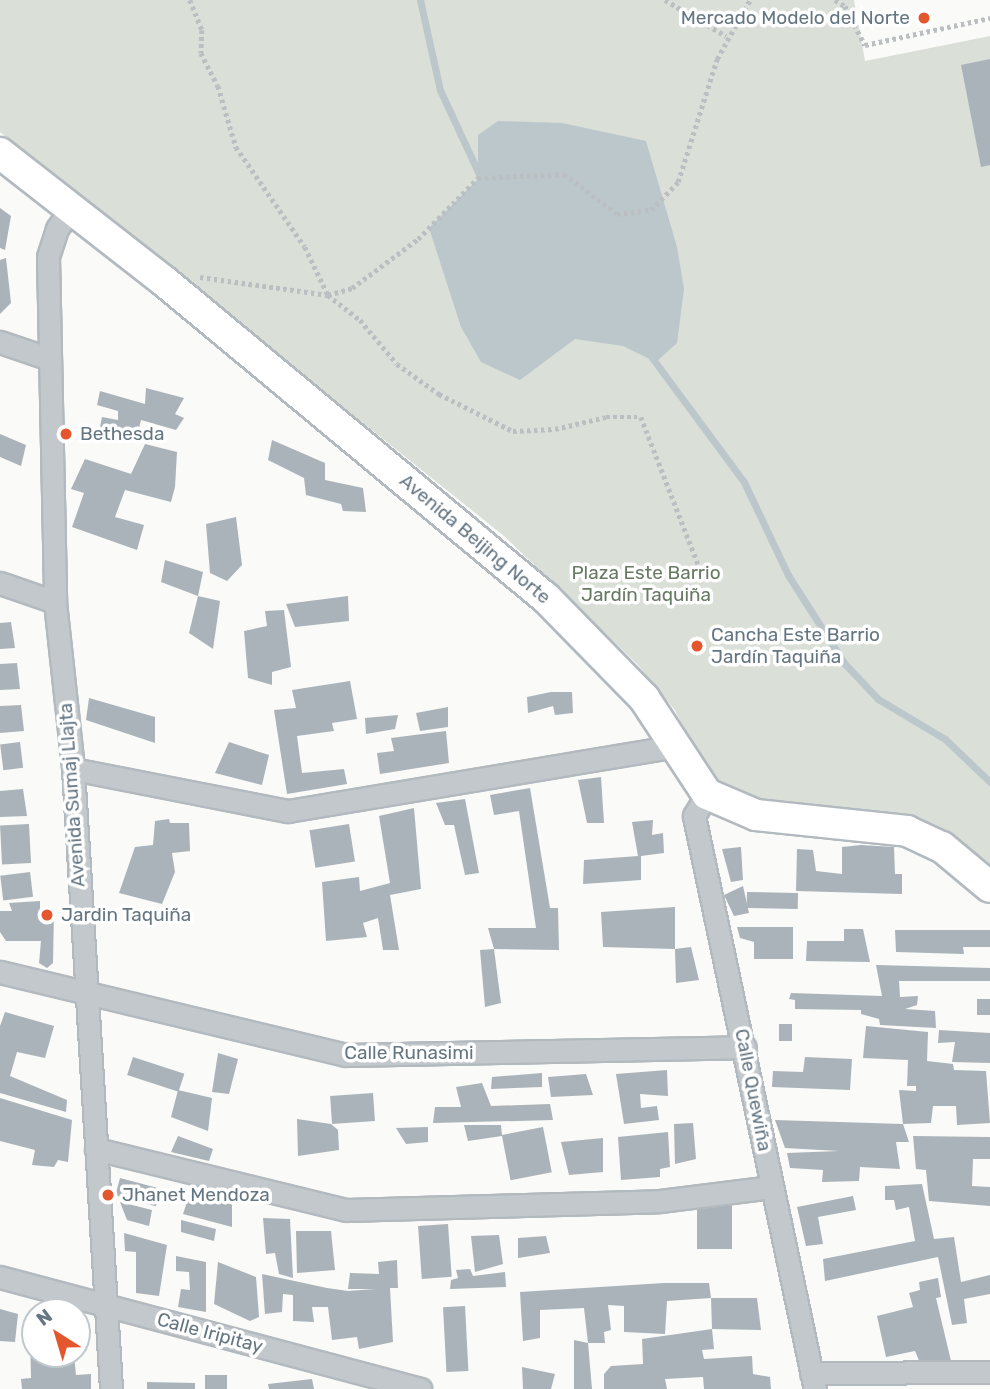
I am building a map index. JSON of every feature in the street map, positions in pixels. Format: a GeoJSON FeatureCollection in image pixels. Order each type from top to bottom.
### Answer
{"type":"FeatureCollection","features":[{"type":"Feature","properties":{"kind":"street","name":"Avenida Beijing Norte"},"geometry":{"type":"LineString","coordinates":[[0,153],[164,281],[546,598],[644,698],[707,794]]}},
{"type":"Feature","properties":{"kind":"street","name":"Avenida Sumaj Llajta"},"geometry":{"type":"LineString","coordinates":[[72,208],[57,229],[48,257],[47,358],[55,602],[73,769],[111,1389]]}},
{"type":"Feature","properties":{"kind":"street"},"geometry":{"type":"LineString","coordinates":[[0,342],[47,358]]}},
{"type":"Feature","properties":{"kind":"street"},"geometry":{"type":"LineString","coordinates":[[0,583],[55,602]]}},
{"type":"Feature","properties":{"kind":"street"},"geometry":{"type":"LineString","coordinates":[[73,769],[288,811],[675,746]]}},
{"type":"Feature","properties":{"kind":"street"},"geometry":{"type":"LineString","coordinates":[[707,794],[756,815],[907,831],[942,847],[990,887]]}},
{"type":"Feature","properties":{"kind":"street","name":"Calle Quewiña"},"geometry":{"type":"LineString","coordinates":[[707,794],[694,816],[745,1046],[813,1381]]}},
{"type":"Feature","properties":{"kind":"street","name":"Calle Runasimi"},"geometry":{"type":"LineString","coordinates":[[0,972],[86,996],[345,1055],[745,1046]]}},
{"type":"Feature","properties":{"kind":"street"},"geometry":{"type":"LineString","coordinates":[[96,1149],[346,1210],[660,1201],[772,1187]]}},
{"type":"Feature","properties":{"kind":"street","name":"Calle Iripitay"},"geometry":{"type":"LineString","coordinates":[[0,1278],[420,1389]]}},
{"type":"Feature","properties":{"kind":"street"},"geometry":{"type":"LineString","coordinates":[[813,1381],[990,1372]]}},
{"type":"Feature","properties":{"kind":"path"},"geometry":{"type":"LineString","coordinates":[[190,0],[202,30],[201,53],[218,86],[236,147],[305,247],[328,295],[360,320],[397,364],[439,394],[513,431],[555,429],[606,416],[641,417],[702,575]]}},
{"type":"Feature","properties":{"kind":"path"},"geometry":{"type":"LineString","coordinates":[[665,0],[726,36]]}},
{"type":"Feature","properties":{"kind":"path"},"geometry":{"type":"LineString","coordinates":[[164,281],[239,279],[328,295],[352,288],[418,239],[478,178],[564,174],[617,214],[651,210],[678,182],[726,36],[750,0]]}},
{"type":"Feature","properties":{"kind":"path"},"geometry":{"type":"LineString","coordinates":[[835,0],[845,6],[865,45],[990,18]]}},
{"type":"Feature","properties":{"kind":"green space","name":"Plaza Este Barrio Jardín Taquiña"},"geometry":{"type":"Polygon","coordinates":[[[0,0],[854,0],[865,61],[990,36],[990,864],[930,825],[892,814],[770,805],[742,798],[718,782],[703,764],[674,709],[637,664],[504,536],[0,132],[0,0]]]}},
{"type":"Feature","properties":{"kind":"shaded area"},"geometry":{"type":"Polygon","coordinates":[[[498,121],[562,123],[646,141],[677,247],[684,289],[677,343],[656,362],[623,346],[575,339],[520,380],[481,362],[461,327],[429,228],[478,179],[478,135],[498,121]]]}},
{"type":"Feature","properties":{"kind":"building"},"geometry":{"type":"Polygon","coordinates":[[[990,59],[990,165],[981,167],[961,65],[990,59]]]}},
{"type":"Feature","properties":{"kind":"building"},"geometry":{"type":"Polygon","coordinates":[[[0,208],[11,216],[5,250],[0,248],[0,208]]]}},
{"type":"Feature","properties":{"kind":"building"},"geometry":{"type":"Polygon","coordinates":[[[6,258],[11,303],[0,314],[0,260],[6,258]]]}},
{"type":"Feature","properties":{"kind":"building"},"geometry":{"type":"Polygon","coordinates":[[[146,388],[184,398],[175,414],[184,418],[176,430],[141,420],[136,441],[100,427],[102,417],[118,420],[118,411],[97,405],[100,391],[145,404],[146,388]]]}},
{"type":"Feature","properties":{"kind":"building"},"geometry":{"type":"Polygon","coordinates":[[[0,434],[26,445],[21,466],[0,457],[0,434]]]}},
{"type":"Feature","properties":{"kind":"building"},"geometry":{"type":"Polygon","coordinates":[[[272,440],[325,463],[325,480],[363,488],[366,512],[343,511],[341,504],[306,495],[304,478],[268,460],[272,440]]]}},
{"type":"Feature","properties":{"kind":"building"},"geometry":{"type":"Polygon","coordinates":[[[145,444],[177,452],[175,487],[171,502],[125,490],[115,517],[144,525],[137,550],[72,527],[84,493],[71,489],[85,459],[131,474],[145,444]]]}},
{"type":"Feature","properties":{"kind":"building"},"geometry":{"type":"Polygon","coordinates":[[[236,517],[242,565],[227,581],[210,573],[206,524],[236,517]]]}},
{"type":"Feature","properties":{"kind":"building"},"geometry":{"type":"Polygon","coordinates":[[[165,560],[203,572],[198,596],[161,582],[165,560]]]}},
{"type":"Feature","properties":{"kind":"building"},"geometry":{"type":"Polygon","coordinates":[[[198,596],[220,601],[213,649],[189,633],[198,596]]]}},
{"type":"Feature","properties":{"kind":"building"},"geometry":{"type":"Polygon","coordinates":[[[348,596],[349,621],[295,627],[286,604],[348,596]]]}},
{"type":"Feature","properties":{"kind":"building"},"geometry":{"type":"Polygon","coordinates":[[[284,610],[291,667],[272,672],[272,685],[248,678],[244,631],[267,626],[265,611],[284,610]]]}},
{"type":"Feature","properties":{"kind":"building"},"geometry":{"type":"Polygon","coordinates":[[[11,622],[15,648],[0,649],[0,623],[11,622]]]}},
{"type":"Feature","properties":{"kind":"building"},"geometry":{"type":"Polygon","coordinates":[[[17,663],[20,689],[0,690],[0,664],[17,663]]]}},
{"type":"Feature","properties":{"kind":"building"},"geometry":{"type":"Polygon","coordinates":[[[350,681],[357,719],[332,723],[334,731],[297,736],[302,773],[344,769],[347,784],[287,794],[274,710],[296,708],[292,690],[350,681]]]}},
{"type":"Feature","properties":{"kind":"building"},"geometry":{"type":"Polygon","coordinates":[[[551,692],[572,692],[573,713],[555,715],[553,706],[528,713],[527,697],[551,692]]]}},
{"type":"Feature","properties":{"kind":"building"},"geometry":{"type":"Polygon","coordinates":[[[89,698],[155,717],[155,743],[86,720],[89,698]]]}},
{"type":"Feature","properties":{"kind":"building"},"geometry":{"type":"Polygon","coordinates":[[[21,705],[24,731],[0,733],[0,706],[21,705]]]}},
{"type":"Feature","properties":{"kind":"building"},"geometry":{"type":"Polygon","coordinates":[[[448,707],[448,727],[420,731],[416,713],[448,707]]]}},
{"type":"Feature","properties":{"kind":"building"},"geometry":{"type":"Polygon","coordinates":[[[398,715],[395,729],[366,734],[365,718],[398,715]]]}},
{"type":"Feature","properties":{"kind":"building"},"geometry":{"type":"Polygon","coordinates":[[[446,731],[449,763],[380,774],[377,753],[394,751],[391,738],[446,731]]]}},
{"type":"Feature","properties":{"kind":"building"},"geometry":{"type":"Polygon","coordinates":[[[20,742],[23,768],[3,770],[0,744],[20,742]]]}},
{"type":"Feature","properties":{"kind":"building"},"geometry":{"type":"Polygon","coordinates":[[[229,742],[269,755],[262,785],[215,773],[229,742]]]}},
{"type":"Feature","properties":{"kind":"building"},"geometry":{"type":"Polygon","coordinates":[[[601,777],[604,823],[587,823],[578,780],[601,777]]]}},
{"type":"Feature","properties":{"kind":"building"},"geometry":{"type":"Polygon","coordinates":[[[530,788],[550,908],[558,908],[559,950],[494,949],[488,928],[536,928],[519,811],[494,815],[490,795],[530,788]]]}},
{"type":"Feature","properties":{"kind":"building"},"geometry":{"type":"Polygon","coordinates":[[[23,789],[27,816],[0,817],[0,791],[23,789]]]}},
{"type":"Feature","properties":{"kind":"building"},"geometry":{"type":"Polygon","coordinates":[[[465,799],[479,873],[465,875],[454,825],[445,825],[436,803],[465,799]]]}},
{"type":"Feature","properties":{"kind":"building"},"geometry":{"type":"Polygon","coordinates":[[[414,808],[421,889],[390,895],[399,950],[383,950],[378,918],[363,923],[367,937],[326,941],[322,882],[359,877],[360,891],[390,883],[379,816],[414,808]]]}},
{"type":"Feature","properties":{"kind":"building"},"geometry":{"type":"Polygon","coordinates":[[[169,819],[170,823],[189,823],[190,851],[172,853],[175,872],[162,904],[119,893],[135,847],[153,845],[155,821],[169,819]]]}},
{"type":"Feature","properties":{"kind":"building"},"geometry":{"type":"Polygon","coordinates":[[[653,820],[652,835],[663,833],[664,853],[641,856],[641,880],[583,884],[584,860],[638,856],[632,822],[653,820]]]}},
{"type":"Feature","properties":{"kind":"building"},"geometry":{"type":"Polygon","coordinates":[[[29,824],[31,863],[2,864],[0,826],[29,824]]]}},
{"type":"Feature","properties":{"kind":"building"},"geometry":{"type":"Polygon","coordinates":[[[349,824],[355,862],[315,868],[309,830],[349,824]]]}},
{"type":"Feature","properties":{"kind":"building"},"geometry":{"type":"Polygon","coordinates":[[[741,847],[743,880],[731,882],[722,849],[741,847]]]}},
{"type":"Feature","properties":{"kind":"building"},"geometry":{"type":"Polygon","coordinates":[[[842,847],[894,847],[895,874],[902,874],[902,894],[796,891],[797,849],[813,850],[816,871],[842,874],[842,847]]]}},
{"type":"Feature","properties":{"kind":"building"},"geometry":{"type":"Polygon","coordinates":[[[30,872],[33,897],[3,900],[0,876],[30,872]]]}},
{"type":"Feature","properties":{"kind":"building"},"geometry":{"type":"Polygon","coordinates":[[[743,886],[749,913],[734,916],[724,895],[743,886]]]}},
{"type":"Feature","properties":{"kind":"building"},"geometry":{"type":"Polygon","coordinates":[[[747,892],[798,893],[798,909],[747,908],[747,892]]]}},
{"type":"Feature","properties":{"kind":"building"},"geometry":{"type":"Polygon","coordinates":[[[40,901],[40,909],[54,911],[53,963],[47,968],[39,963],[41,941],[6,941],[0,932],[0,911],[12,911],[9,903],[40,901]]]}},
{"type":"Feature","properties":{"kind":"building"},"geometry":{"type":"Polygon","coordinates":[[[675,907],[675,949],[603,947],[601,912],[675,907]]]}},
{"type":"Feature","properties":{"kind":"building"},"geometry":{"type":"Polygon","coordinates":[[[737,927],[793,927],[793,959],[754,959],[754,942],[740,938],[737,927]]]}},
{"type":"Feature","properties":{"kind":"building"},"geometry":{"type":"Polygon","coordinates":[[[844,929],[863,929],[870,962],[806,961],[807,941],[844,941],[844,929]]]}},
{"type":"Feature","properties":{"kind":"building"},"geometry":{"type":"Polygon","coordinates":[[[895,930],[990,930],[990,947],[963,947],[964,954],[896,952],[895,930]]]}},
{"type":"Feature","properties":{"kind":"building"},"geometry":{"type":"Polygon","coordinates":[[[691,947],[699,980],[676,983],[675,949],[691,947]]]}},
{"type":"Feature","properties":{"kind":"building"},"geometry":{"type":"Polygon","coordinates":[[[494,949],[501,1003],[485,1007],[480,950],[494,949]]]}},
{"type":"Feature","properties":{"kind":"building"},"geometry":{"type":"Polygon","coordinates":[[[876,965],[990,968],[990,981],[899,981],[900,997],[918,996],[917,1005],[905,1009],[935,1011],[936,1028],[880,1025],[879,1019],[861,1014],[861,1010],[795,1009],[795,1000],[789,999],[791,993],[882,996],[876,965]]]}},
{"type":"Feature","properties":{"kind":"building"},"geometry":{"type":"Polygon","coordinates":[[[977,999],[990,999],[990,1015],[977,1015],[977,999]]]}},
{"type":"Feature","properties":{"kind":"building"},"geometry":{"type":"Polygon","coordinates":[[[5,1012],[54,1026],[45,1058],[17,1052],[10,1076],[67,1100],[66,1112],[0,1093],[0,1026],[5,1012]]]}},
{"type":"Feature","properties":{"kind":"building"},"geometry":{"type":"Polygon","coordinates":[[[779,1024],[792,1024],[792,1041],[779,1041],[779,1024]]]}},
{"type":"Feature","properties":{"kind":"building"},"geometry":{"type":"Polygon","coordinates":[[[866,1026],[928,1032],[927,1061],[953,1064],[954,1070],[986,1071],[990,1123],[957,1125],[956,1106],[933,1106],[931,1123],[903,1124],[899,1090],[916,1091],[916,1086],[907,1086],[908,1060],[863,1058],[866,1026]]]}},
{"type":"Feature","properties":{"kind":"building"},"geometry":{"type":"Polygon","coordinates":[[[939,1030],[990,1033],[990,1063],[952,1062],[955,1042],[938,1043],[939,1030]]]}},
{"type":"Feature","properties":{"kind":"building"},"geometry":{"type":"Polygon","coordinates":[[[218,1053],[238,1059],[229,1094],[212,1092],[218,1053]]]}},
{"type":"Feature","properties":{"kind":"building"},"geometry":{"type":"Polygon","coordinates":[[[133,1057],[184,1074],[178,1092],[127,1075],[133,1057]]]}},
{"type":"Feature","properties":{"kind":"building"},"geometry":{"type":"Polygon","coordinates":[[[805,1057],[852,1059],[850,1090],[772,1087],[773,1071],[803,1072],[805,1057]]]}},
{"type":"Feature","properties":{"kind":"building"},"geometry":{"type":"Polygon","coordinates":[[[667,1070],[668,1096],[640,1094],[641,1108],[657,1106],[659,1120],[624,1124],[616,1074],[667,1070]]]}},
{"type":"Feature","properties":{"kind":"building"},"geometry":{"type":"Polygon","coordinates":[[[542,1073],[542,1087],[491,1089],[492,1077],[542,1073]]]}},
{"type":"Feature","properties":{"kind":"building"},"geometry":{"type":"Polygon","coordinates":[[[586,1074],[593,1095],[551,1097],[548,1077],[586,1074]]]}},
{"type":"Feature","properties":{"kind":"building"},"geometry":{"type":"Polygon","coordinates":[[[482,1083],[491,1106],[550,1104],[553,1120],[433,1123],[435,1107],[461,1107],[456,1087],[482,1083]]]}},
{"type":"Feature","properties":{"kind":"building"},"geometry":{"type":"Polygon","coordinates":[[[178,1090],[212,1098],[208,1131],[171,1117],[178,1090]]]}},
{"type":"Feature","properties":{"kind":"building"},"geometry":{"type":"Polygon","coordinates":[[[373,1093],[375,1121],[332,1124],[330,1096],[373,1093]]]}},
{"type":"Feature","properties":{"kind":"building"},"geometry":{"type":"Polygon","coordinates":[[[0,1098],[72,1120],[68,1162],[58,1160],[54,1167],[32,1165],[35,1150],[0,1141],[0,1098]]]}},
{"type":"Feature","properties":{"kind":"building"},"geometry":{"type":"Polygon","coordinates":[[[297,1119],[331,1124],[338,1130],[339,1150],[298,1156],[297,1119]]]}},
{"type":"Feature","properties":{"kind":"building"},"geometry":{"type":"Polygon","coordinates":[[[775,1120],[903,1124],[909,1142],[896,1142],[900,1169],[860,1167],[859,1181],[822,1182],[823,1170],[790,1168],[787,1153],[839,1151],[785,1148],[775,1120]]]}},
{"type":"Feature","properties":{"kind":"building"},"geometry":{"type":"Polygon","coordinates":[[[693,1123],[696,1159],[675,1164],[674,1124],[693,1123]]]}},
{"type":"Feature","properties":{"kind":"building"},"geometry":{"type":"Polygon","coordinates":[[[464,1125],[501,1125],[502,1136],[468,1141],[464,1125]]]}},
{"type":"Feature","properties":{"kind":"building"},"geometry":{"type":"Polygon","coordinates":[[[428,1127],[428,1142],[406,1144],[396,1128],[428,1127]]]}},
{"type":"Feature","properties":{"kind":"building"},"geometry":{"type":"Polygon","coordinates":[[[543,1127],[552,1172],[511,1180],[502,1135],[543,1127]]]}},
{"type":"Feature","properties":{"kind":"building"},"geometry":{"type":"Polygon","coordinates":[[[668,1132],[670,1167],[660,1169],[660,1177],[621,1180],[618,1137],[668,1132]]]}},
{"type":"Feature","properties":{"kind":"building"},"geometry":{"type":"Polygon","coordinates":[[[178,1136],[213,1149],[209,1161],[171,1152],[178,1136]]]}},
{"type":"Feature","properties":{"kind":"building"},"geometry":{"type":"Polygon","coordinates":[[[913,1136],[990,1137],[990,1159],[973,1159],[972,1186],[990,1187],[990,1206],[929,1201],[926,1170],[916,1169],[913,1136]]]}},
{"type":"Feature","properties":{"kind":"building"},"geometry":{"type":"Polygon","coordinates":[[[603,1138],[603,1172],[569,1175],[561,1142],[603,1138]]]}},
{"type":"Feature","properties":{"kind":"building"},"geometry":{"type":"Polygon","coordinates":[[[120,1178],[161,1189],[156,1206],[115,1195],[120,1178]]]}},
{"type":"Feature","properties":{"kind":"building"},"geometry":{"type":"Polygon","coordinates":[[[922,1184],[934,1239],[954,1237],[961,1282],[990,1275],[990,1294],[964,1299],[967,1323],[952,1325],[938,1257],[825,1281],[823,1259],[915,1241],[909,1207],[896,1210],[894,1200],[885,1200],[885,1186],[922,1184]]]}},
{"type":"Feature","properties":{"kind":"building"},"geometry":{"type":"Polygon","coordinates":[[[190,1193],[232,1204],[232,1227],[183,1214],[190,1193]]]}},
{"type":"Feature","properties":{"kind":"building"},"geometry":{"type":"Polygon","coordinates":[[[853,1196],[856,1210],[818,1217],[823,1244],[806,1246],[797,1207],[853,1196]]]}},
{"type":"Feature","properties":{"kind":"building"},"geometry":{"type":"Polygon","coordinates":[[[120,1202],[152,1210],[149,1226],[127,1220],[120,1202]]]}},
{"type":"Feature","properties":{"kind":"building"},"geometry":{"type":"Polygon","coordinates":[[[697,1204],[732,1204],[732,1249],[697,1249],[697,1204]]]}},
{"type":"Feature","properties":{"kind":"building"},"geometry":{"type":"Polygon","coordinates":[[[263,1218],[290,1219],[293,1278],[279,1274],[275,1253],[266,1254],[263,1218]]]}},
{"type":"Feature","properties":{"kind":"building"},"geometry":{"type":"Polygon","coordinates":[[[181,1220],[216,1229],[214,1241],[181,1232],[181,1220]]]}},
{"type":"Feature","properties":{"kind":"building"},"geometry":{"type":"Polygon","coordinates":[[[448,1224],[452,1277],[422,1279],[418,1226],[448,1224]]]}},
{"type":"Feature","properties":{"kind":"building"},"geometry":{"type":"Polygon","coordinates":[[[296,1231],[331,1231],[335,1270],[297,1273],[296,1231]]]}},
{"type":"Feature","properties":{"kind":"building"},"geometry":{"type":"Polygon","coordinates":[[[124,1233],[167,1245],[159,1296],[136,1293],[136,1252],[125,1251],[124,1233]]]}},
{"type":"Feature","properties":{"kind":"building"},"geometry":{"type":"Polygon","coordinates":[[[499,1235],[503,1264],[475,1272],[471,1236],[499,1235]]]}},
{"type":"Feature","properties":{"kind":"building"},"geometry":{"type":"Polygon","coordinates":[[[546,1236],[550,1253],[518,1258],[518,1238],[546,1236]]]}},
{"type":"Feature","properties":{"kind":"building"},"geometry":{"type":"Polygon","coordinates":[[[176,1256],[206,1262],[206,1312],[178,1307],[181,1289],[190,1290],[189,1272],[176,1271],[176,1256]]]}},
{"type":"Feature","properties":{"kind":"building"},"geometry":{"type":"Polygon","coordinates":[[[397,1260],[398,1288],[390,1288],[393,1342],[359,1349],[357,1337],[332,1340],[328,1307],[312,1307],[314,1322],[293,1321],[293,1295],[283,1294],[282,1312],[265,1314],[262,1274],[348,1291],[375,1289],[348,1289],[350,1273],[379,1274],[378,1262],[397,1260]]]}},
{"type":"Feature","properties":{"kind":"building"},"geometry":{"type":"Polygon","coordinates":[[[218,1262],[256,1277],[259,1317],[250,1321],[214,1304],[218,1262]]]}},
{"type":"Feature","properties":{"kind":"building"},"geometry":{"type":"Polygon","coordinates":[[[470,1269],[473,1276],[505,1272],[506,1287],[450,1289],[451,1280],[458,1278],[456,1270],[470,1269]]]}},
{"type":"Feature","properties":{"kind":"building"},"geometry":{"type":"Polygon","coordinates":[[[938,1278],[941,1297],[936,1298],[951,1361],[920,1363],[915,1351],[886,1357],[877,1316],[913,1307],[909,1293],[920,1290],[919,1282],[938,1278]]]}},
{"type":"Feature","properties":{"kind":"building"},"geometry":{"type":"Polygon","coordinates":[[[664,1283],[709,1283],[711,1298],[667,1301],[665,1334],[624,1332],[624,1306],[608,1305],[611,1330],[604,1332],[605,1343],[588,1343],[584,1308],[540,1310],[540,1338],[523,1341],[520,1292],[664,1283]]]}},
{"type":"Feature","properties":{"kind":"building"},"geometry":{"type":"Polygon","coordinates":[[[711,1298],[757,1298],[761,1330],[712,1329],[711,1298]]]}},
{"type":"Feature","properties":{"kind":"building"},"geometry":{"type":"Polygon","coordinates":[[[465,1306],[468,1371],[446,1372],[443,1307],[465,1306]]]}},
{"type":"Feature","properties":{"kind":"building"},"geometry":{"type":"Polygon","coordinates":[[[0,1309],[18,1314],[15,1342],[0,1341],[0,1309]]]}},
{"type":"Feature","properties":{"kind":"building"},"geometry":{"type":"Polygon","coordinates":[[[712,1329],[714,1349],[702,1350],[704,1359],[752,1356],[753,1374],[770,1377],[771,1389],[704,1389],[703,1377],[665,1379],[667,1389],[604,1389],[604,1374],[611,1366],[643,1364],[642,1339],[712,1329]]]}},
{"type":"Feature","properties":{"kind":"building"},"geometry":{"type":"Polygon","coordinates":[[[574,1340],[588,1343],[592,1389],[574,1389],[574,1340]]]}},
{"type":"Feature","properties":{"kind":"building"},"geometry":{"type":"Polygon","coordinates":[[[522,1367],[555,1374],[551,1389],[523,1389],[522,1367]]]}},
{"type":"Feature","properties":{"kind":"building"},"geometry":{"type":"Polygon","coordinates":[[[31,1368],[75,1368],[76,1375],[91,1374],[91,1389],[22,1389],[21,1379],[31,1378],[31,1368]]]}},
{"type":"Feature","properties":{"kind":"building"},"geometry":{"type":"Polygon","coordinates":[[[205,1375],[227,1375],[227,1389],[205,1389],[205,1375]]]}},
{"type":"Feature","properties":{"kind":"building"},"geometry":{"type":"Polygon","coordinates":[[[312,1379],[314,1389],[269,1389],[268,1384],[312,1379]]]}},
{"type":"Feature","properties":{"kind":"building"},"geometry":{"type":"Polygon","coordinates":[[[147,1382],[195,1383],[195,1389],[147,1389],[147,1382]]]}},
{"type":"Feature","properties":{"kind":"waterway"},"geometry":{"type":"LineString","coordinates":[[420,0],[440,90],[484,185]]}},
{"type":"Feature","properties":{"kind":"waterway"},"geometry":{"type":"LineString","coordinates":[[650,355],[744,482],[788,575],[845,664],[878,699],[945,739],[990,782]]}},
{"type":"Feature","properties":{"kind":"place","name":"Mercado Modelo del Norte"},"geometry":{"type":"Point","coordinates":[924,18]}},
{"type":"Feature","properties":{"kind":"place","name":"Bethesda"},"geometry":{"type":"Point","coordinates":[66,434]}},
{"type":"Feature","properties":{"kind":"place","name":"Cancha Este Barrio Jardín Taquiña"},"geometry":{"type":"Point","coordinates":[697,646]}},
{"type":"Feature","properties":{"kind":"place","name":"Jardin Taquiña"},"geometry":{"type":"Point","coordinates":[47,915]}},
{"type":"Feature","properties":{"kind":"place","name":"Jhanet Mendoza"},"geometry":{"type":"Point","coordinates":[108,1195]}}]}
